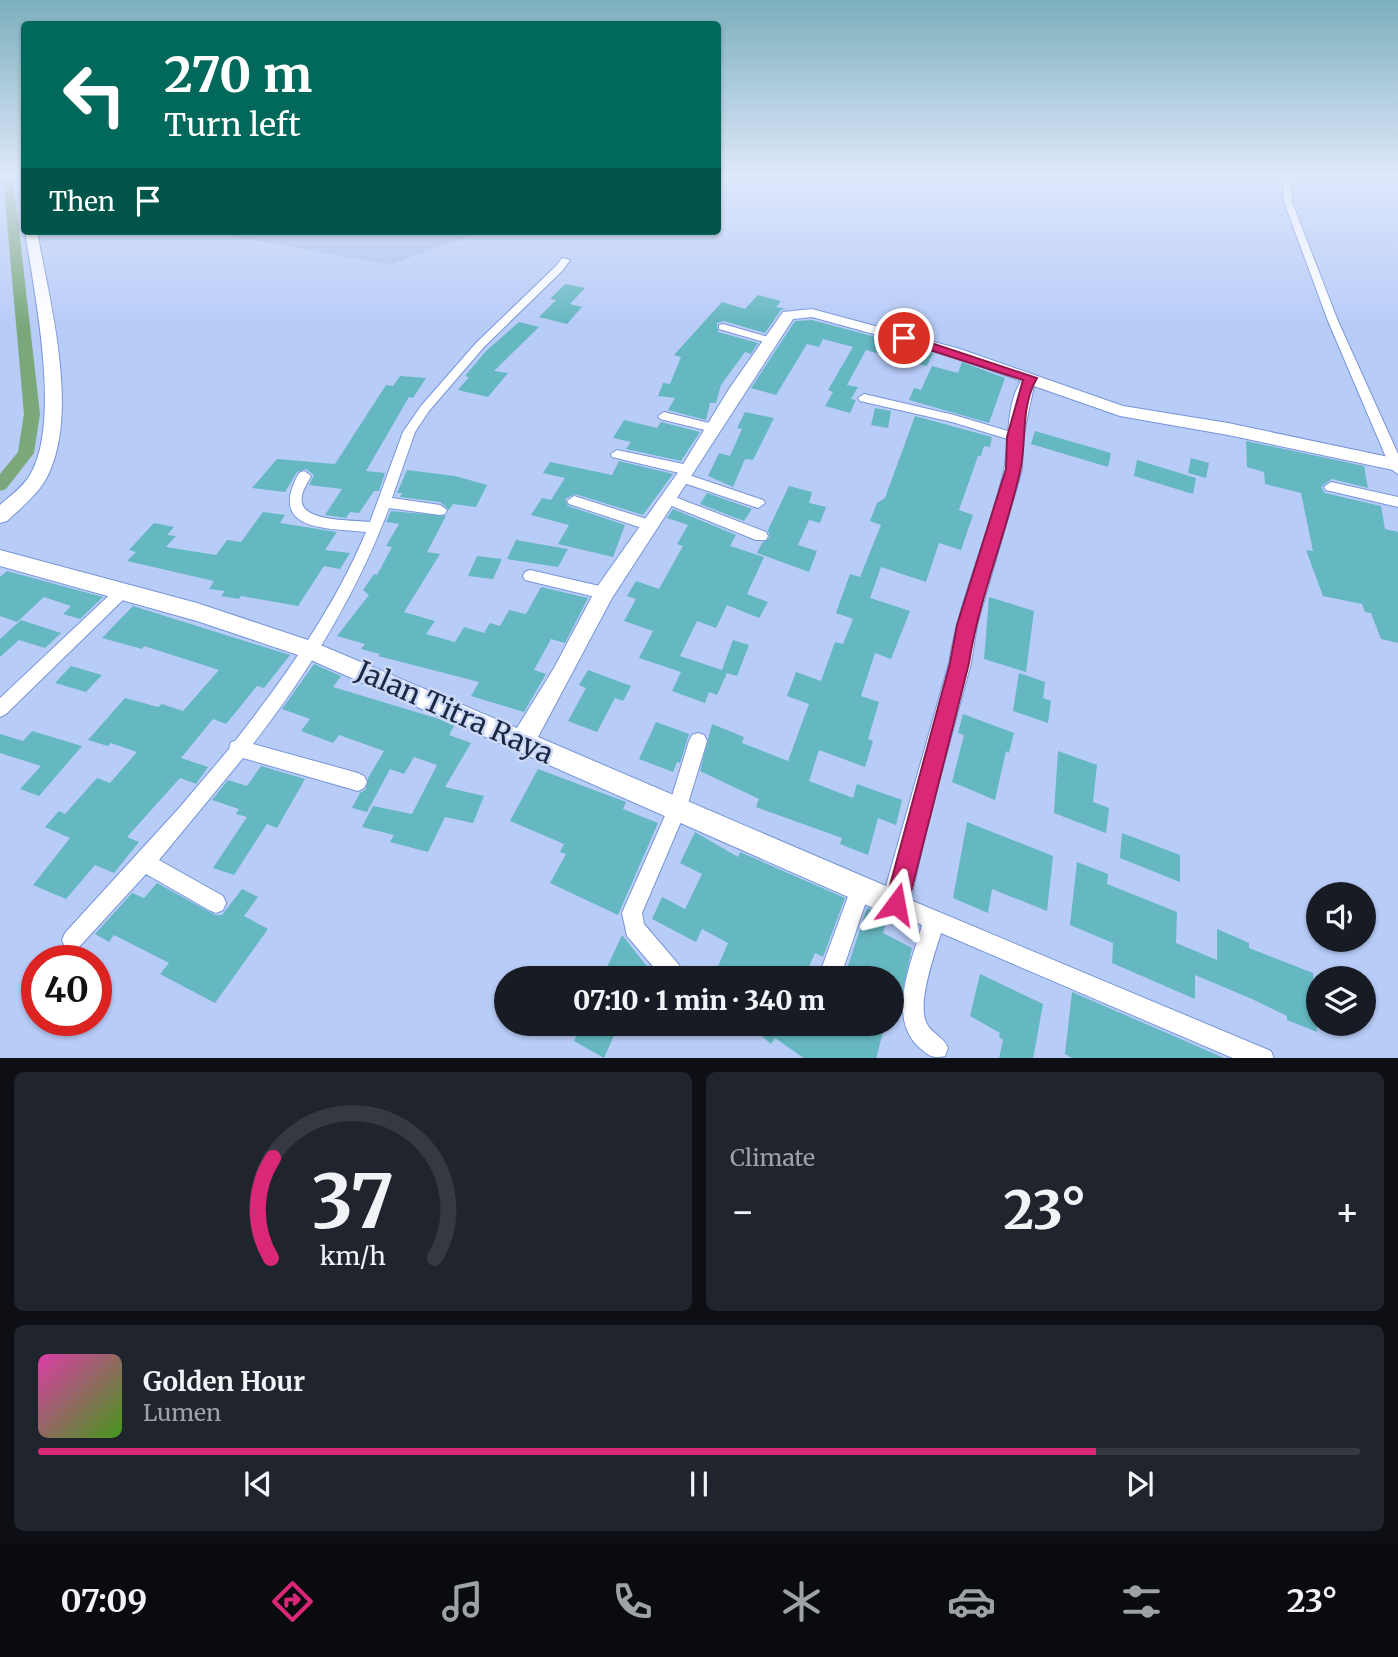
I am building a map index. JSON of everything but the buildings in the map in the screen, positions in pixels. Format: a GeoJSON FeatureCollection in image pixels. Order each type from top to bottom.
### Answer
{"type":"FeatureCollection","features":[{"type":"Feature","properties":{"kind":"street"},"geometry":{"type":"LineString","coordinates":[[1298,226],[1334,321],[1397,466]]}},
{"type":"Feature","properties":{"kind":"street"},"geometry":{"type":"LineString","coordinates":[[0,516],[29,489],[42,471],[54,426],[53,391],[32,235]]}},
{"type":"Feature","properties":{"kind":"street"},"geometry":{"type":"LineString","coordinates":[[72,940],[144,862],[237,748],[310,650],[352,579],[409,432],[421,413],[481,341],[561,268],[565,260]]}},
{"type":"Feature","properties":{"kind":"street"},"geometry":{"type":"LineString","coordinates":[[522,741],[562,675],[604,593],[648,525],[686,474],[712,428],[788,314],[804,312],[956,352],[1120,411],[1228,429],[1397,466]]}},
{"type":"Feature","properties":{"kind":"street"},"geometry":{"type":"LineString","coordinates":[[723,327],[771,341]]}},
{"type":"Feature","properties":{"kind":"street"},"geometry":{"type":"LineString","coordinates":[[1031,378],[1026,386],[1014,437],[1013,469],[966,625],[960,663],[896,904],[1262,1058]]}},
{"type":"Feature","properties":{"kind":"street"},"geometry":{"type":"LineString","coordinates":[[864,398],[954,419],[1014,437]]}},
{"type":"Feature","properties":{"kind":"street"},"geometry":{"type":"LineString","coordinates":[[664,416],[712,428]]}},
{"type":"Feature","properties":{"kind":"street"},"geometry":{"type":"LineString","coordinates":[[617,454],[686,474],[758,503]]}},
{"type":"Feature","properties":{"kind":"street"},"geometry":{"type":"LineString","coordinates":[[304,476],[292,500],[294,508],[302,515],[314,521],[373,527]]}},
{"type":"Feature","properties":{"kind":"street"},"geometry":{"type":"LineString","coordinates":[[1331,487],[1398,502]]}},
{"type":"Feature","properties":{"kind":"street"},"geometry":{"type":"LineString","coordinates":[[667,499],[761,536]]}},
{"type":"Feature","properties":{"kind":"street"},"geometry":{"type":"LineString","coordinates":[[574,501],[648,525]]}},
{"type":"Feature","properties":{"kind":"street"},"geometry":{"type":"LineString","coordinates":[[383,502],[440,510]]}},
{"type":"Feature","properties":{"kind":"street","name":"Jalan Titra Raya"},"geometry":{"type":"LineString","coordinates":[[0,558],[123,592],[310,650],[896,904]]}},
{"type":"Feature","properties":{"kind":"street"},"geometry":{"type":"LineString","coordinates":[[530,576],[604,593]]}},
{"type":"Feature","properties":{"kind":"street"},"geometry":{"type":"LineString","coordinates":[[0,709],[123,592]]}},
{"type":"Feature","properties":{"kind":"street"},"geometry":{"type":"LineString","coordinates":[[667,966],[634,929],[632,913],[677,810],[698,741]]}},
{"type":"Feature","properties":{"kind":"street"},"geometry":{"type":"LineString","coordinates":[[237,748],[358,782]]}},
{"type":"Feature","properties":{"kind":"street"},"geometry":{"type":"LineString","coordinates":[[144,862],[216,903]]}},
{"type":"Feature","properties":{"kind":"street"},"geometry":{"type":"LineString","coordinates":[[833,966],[860,890]]}},
{"type":"Feature","properties":{"kind":"street"},"geometry":{"type":"LineString","coordinates":[[934,920],[914,999],[913,1015],[918,1031],[937,1048]]}},
{"type":"Feature","properties":{"kind":"shaded area"},"geometry":{"type":"Polygon","coordinates":[[[227,235],[471,235],[390,265],[227,235]]]}},
{"type":"Feature","properties":{"kind":"waterway"},"geometry":{"type":"LineString","coordinates":[[0,485],[26,453],[32,414],[13,226]]}},
{"type":"Feature","properties":{"kind":"route"},"geometry":{"type":"LineString","coordinates":[[896,904],[960,663],[966,625],[1013,469],[1014,437],[1026,386],[1031,378],[983,360],[904,338]]}}]}
